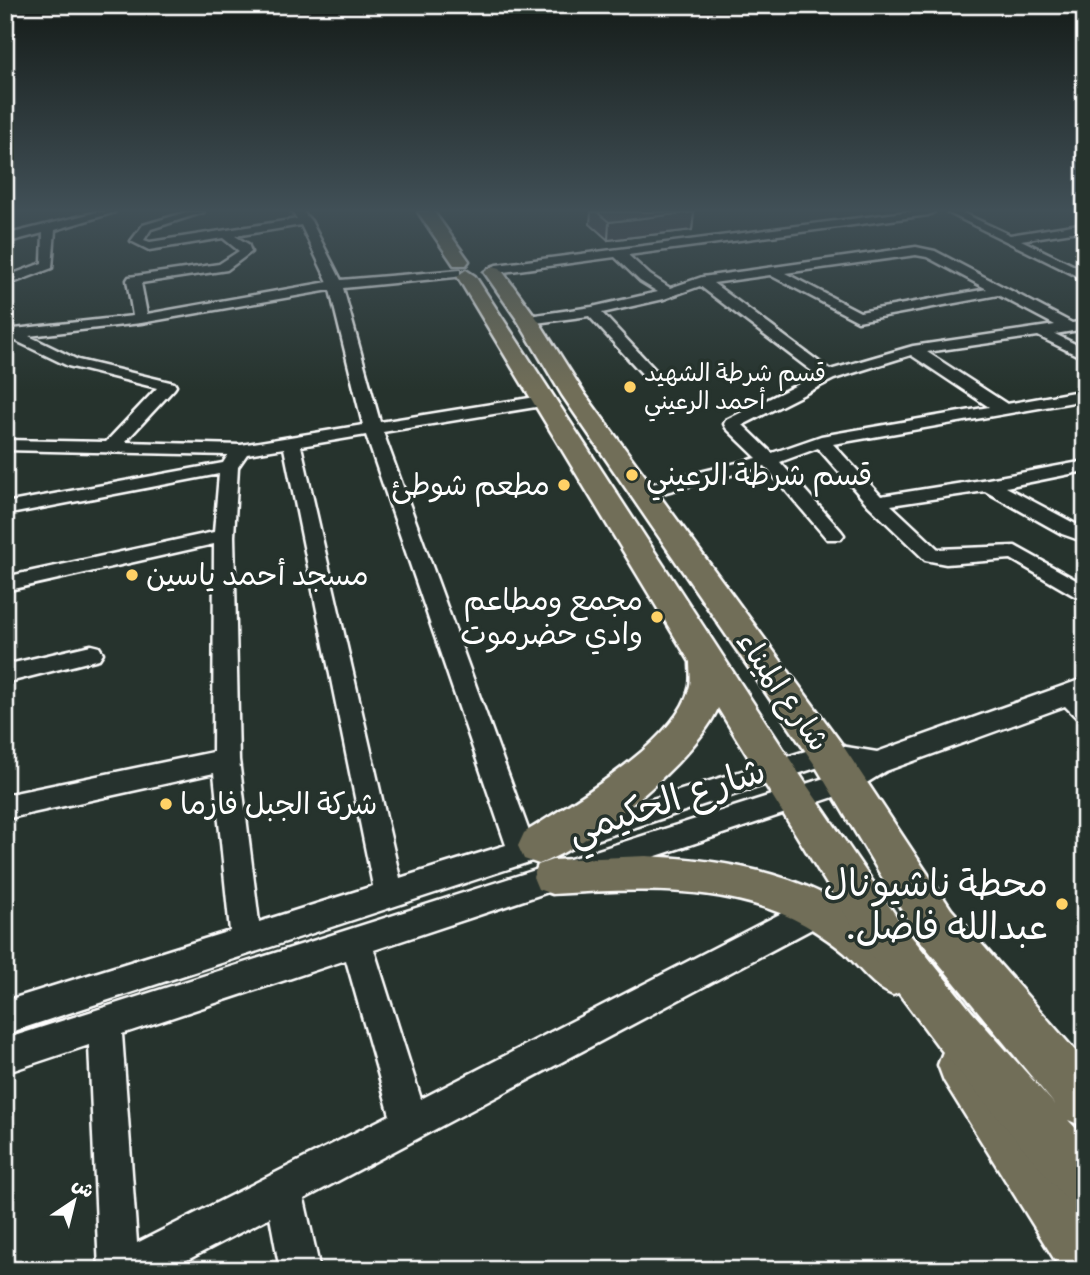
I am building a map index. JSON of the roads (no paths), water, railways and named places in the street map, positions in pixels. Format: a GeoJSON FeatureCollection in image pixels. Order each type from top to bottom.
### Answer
{"type":"FeatureCollection","features":[{"type":"Feature","properties":{"kind":"highway","name":"شارع الميناء"},"geometry":{"type":"LineString","coordinates":[[475,272],[542,401],[887,941],[954,1029],[1085,1180]]}},
{"type":"Feature","properties":{"kind":"highway","name":"شارع الميناء"},"geometry":{"type":"LineString","coordinates":[[477,272],[528,320],[574,395],[837,768],[935,924],[1085,1101]]}},
{"type":"Feature","properties":{"kind":"highway"},"geometry":{"type":"LineString","coordinates":[[538,858],[657,760],[690,723],[708,687],[707,657]]}},
{"type":"Feature","properties":{"kind":"main road"},"geometry":{"type":"LineString","coordinates":[[538,858],[623,872],[705,876],[742,881],[786,896],[816,911],[855,937],[885,965],[933,1022]]}},
{"type":"Feature","properties":{"kind":"main road","name":"شارع الميناء"},"geometry":{"type":"LineString","coordinates":[[887,941],[933,1022],[1085,1260]]}},
{"type":"Feature","properties":{"kind":"street"},"geometry":{"type":"LineString","coordinates":[[5,282],[32,272]]}},
{"type":"Feature","properties":{"kind":"street"},"geometry":{"type":"LineString","coordinates":[[137,272],[134,280],[141,319]]}},
{"type":"Feature","properties":{"kind":"street"},"geometry":{"type":"LineString","coordinates":[[134,280],[192,272]]}},
{"type":"Feature","properties":{"kind":"street"},"geometry":{"type":"LineString","coordinates":[[328,272],[335,285],[373,429],[538,858]]}},
{"type":"Feature","properties":{"kind":"street"},"geometry":{"type":"LineString","coordinates":[[9,334],[141,319],[335,285],[443,272]]}},
{"type":"Feature","properties":{"kind":"street"},"geometry":{"type":"LineString","coordinates":[[639,272],[667,292]]}},
{"type":"Feature","properties":{"kind":"street"},"geometry":{"type":"LineString","coordinates":[[528,320],[592,311],[702,281],[768,272]]}},
{"type":"Feature","properties":{"kind":"street"},"geometry":{"type":"LineString","coordinates":[[772,272],[858,317],[1002,290]]}},
{"type":"Feature","properties":{"kind":"street"},"geometry":{"type":"LineString","coordinates":[[966,272],[1078,327]]}},
{"type":"Feature","properties":{"kind":"street"},"geometry":{"type":"LineString","coordinates":[[702,281],[828,376]]}},
{"type":"Feature","properties":{"kind":"street"},"geometry":{"type":"LineString","coordinates":[[592,311],[652,375]]}},
{"type":"Feature","properties":{"kind":"street"},"geometry":{"type":"LineString","coordinates":[[834,535],[769,460],[732,424],[828,376],[913,350],[1078,327]]}},
{"type":"Feature","properties":{"kind":"street"},"geometry":{"type":"LineString","coordinates":[[1042,333],[1085,355]]}},
{"type":"Feature","properties":{"kind":"street"},"geometry":{"type":"LineString","coordinates":[[9,334],[73,363],[168,386],[110,448]]}},
{"type":"Feature","properties":{"kind":"street"},"geometry":{"type":"LineString","coordinates":[[913,350],[1004,409]]}},
{"type":"Feature","properties":{"kind":"street"},"geometry":{"type":"LineString","coordinates":[[643,492],[769,460],[821,441],[1085,395]]}},
{"type":"Feature","properties":{"kind":"street"},"geometry":{"type":"LineString","coordinates":[[5,509],[235,459],[291,442],[542,401]]}},
{"type":"Feature","properties":{"kind":"street"},"geometry":{"type":"LineString","coordinates":[[821,441],[876,502],[932,555],[946,557],[1015,552],[1085,595]]}},
{"type":"Feature","properties":{"kind":"street"},"geometry":{"type":"LineString","coordinates":[[291,442],[389,894]]}},
{"type":"Feature","properties":{"kind":"street"},"geometry":{"type":"LineString","coordinates":[[5,445],[110,448],[235,459]]}},
{"type":"Feature","properties":{"kind":"street"},"geometry":{"type":"LineString","coordinates":[[235,459],[224,536],[226,760],[246,940]]}},
{"type":"Feature","properties":{"kind":"street"},"geometry":{"type":"LineString","coordinates":[[876,502],[988,485],[1085,466]]}},
{"type":"Feature","properties":{"kind":"street"},"geometry":{"type":"LineString","coordinates":[[988,485],[1069,530],[1085,536]]}},
{"type":"Feature","properties":{"kind":"street"},"geometry":{"type":"LineString","coordinates":[[5,584],[224,536]]}},
{"type":"Feature","properties":{"kind":"street"},"geometry":{"type":"LineString","coordinates":[[5,674],[91,653]]}},
{"type":"Feature","properties":{"kind":"street","name":"شارع الحكيمي"},"geometry":{"type":"LineString","coordinates":[[5,1018],[389,894],[538,858],[837,768],[877,763],[1080,697]]}},
{"type":"Feature","properties":{"kind":"street"},"geometry":{"type":"LineString","coordinates":[[5,807],[226,760]]}},
{"type":"Feature","properties":{"kind":"street","name":"شارع الحكيمي"},"geometry":{"type":"LineString","coordinates":[[5,1056],[356,942],[538,858]]}},
{"type":"Feature","properties":{"kind":"street"},"geometry":{"type":"LineString","coordinates":[[126,1270],[816,911]]}},
{"type":"Feature","properties":{"kind":"street"},"geometry":{"type":"LineString","coordinates":[[356,942],[411,1124]]}},
{"type":"Feature","properties":{"kind":"street"},"geometry":{"type":"LineString","coordinates":[[104,1024],[119,1270]]}},
{"type":"Feature","properties":{"kind":"street"},"geometry":{"type":"LineString","coordinates":[[283,1189],[300,1270]]}},
{"type":"Feature","properties":{"kind":"place","name":"قسم شرطة الشهيد أحمد الرعيني"},"geometry":{"type":"Point","coordinates":[630,387]}},
{"type":"Feature","properties":{"kind":"place","name":"قسم شرطة الرعيني"},"geometry":{"type":"Point","coordinates":[632,475]}},
{"type":"Feature","properties":{"kind":"place","name":"مطعم شوطئ"},"geometry":{"type":"Point","coordinates":[564,485]}},
{"type":"Feature","properties":{"kind":"place","name":"مسجد أحمد ياسين"},"geometry":{"type":"Point","coordinates":[132,575]}},
{"type":"Feature","properties":{"kind":"place","name":"مجمع ومطاعم وادي حضرموت"},"geometry":{"type":"Point","coordinates":[657,617]}},
{"type":"Feature","properties":{"kind":"place","name":"شركة الجبل فارما"},"geometry":{"type":"Point","coordinates":[166,804]}},
{"type":"Feature","properties":{"kind":"place","name":"محطة ناشيونال .عبدالله فاضل"},"geometry":{"type":"Point","coordinates":[1062,904]}}]}
